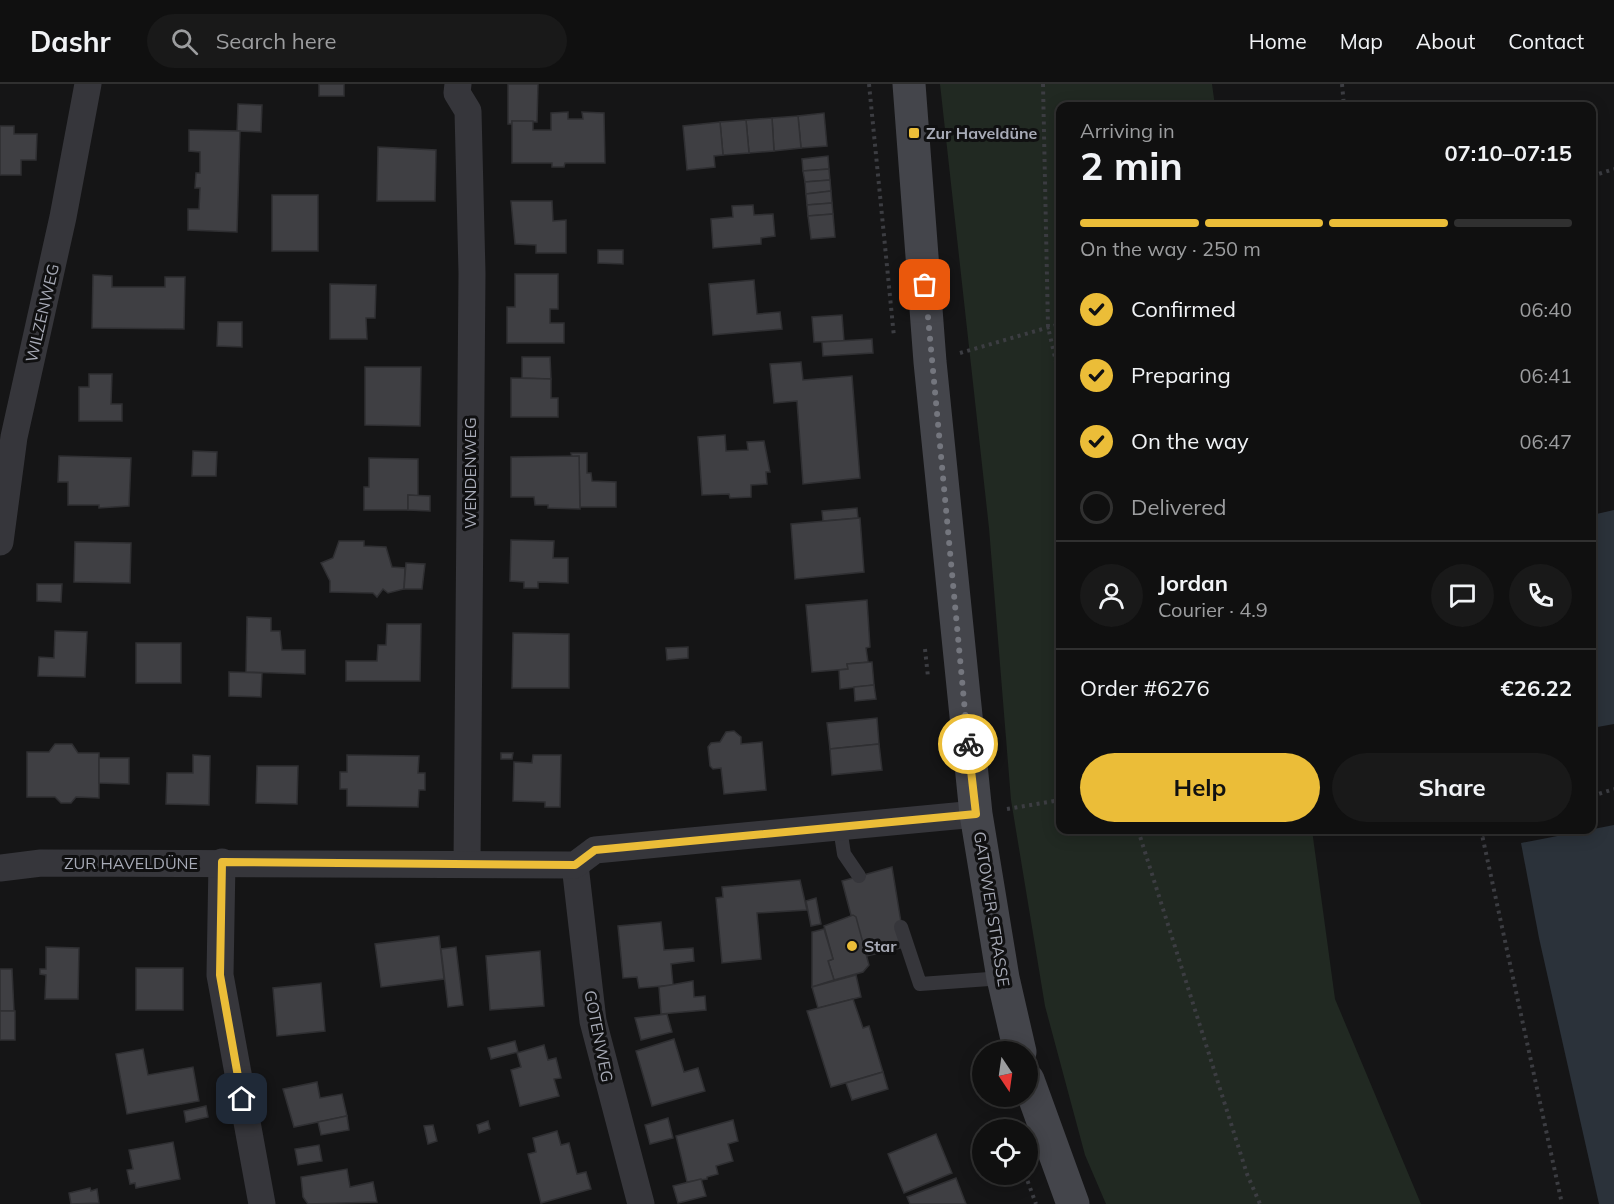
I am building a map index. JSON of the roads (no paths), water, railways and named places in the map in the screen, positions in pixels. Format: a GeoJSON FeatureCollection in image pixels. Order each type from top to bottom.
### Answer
{"type":"FeatureCollection","features":[{"type":"Feature","properties":{"kind":"main road","name":"GATOWER STRASSE"},"geometry":{"type":"LineString","coordinates":[[909,84],[930,362],[976,814],[1003,978],[1017,1041]]}},
{"type":"Feature","properties":{"kind":"main road"},"geometry":{"type":"LineString","coordinates":[[1038,1107],[1073,1204]]}},
{"type":"Feature","properties":{"kind":"street","name":"WILZENWEG"},"geometry":{"type":"LineString","coordinates":[[0,542],[14,437],[63,217],[88,84]]}},
{"type":"Feature","properties":{"kind":"street","name":"WENDENWEG"},"geometry":{"type":"LineString","coordinates":[[458,84],[458,93],[468,111],[472,273],[467,864]]}},
{"type":"Feature","properties":{"kind":"street"},"geometry":{"type":"LineString","coordinates":[[575,865],[595,850],[976,814]]}},
{"type":"Feature","properties":{"kind":"street","name":"ZUR HAVELDÜNE"},"geometry":{"type":"LineString","coordinates":[[0,868],[41,863],[222,862],[575,865]]}},
{"type":"Feature","properties":{"kind":"street"},"geometry":{"type":"LineString","coordinates":[[222,862],[220,975],[262,1204]]}},
{"type":"Feature","properties":{"kind":"street","name":"GOTENWEG"},"geometry":{"type":"LineString","coordinates":[[575,865],[593,1021],[640,1204]]}},
{"type":"Feature","properties":{"kind":"lane"},"geometry":{"type":"LineString","coordinates":[[840,828],[844,854],[859,876]]}},
{"type":"Feature","properties":{"kind":"lane"},"geometry":{"type":"LineString","coordinates":[[901,927],[920,984],[1003,978]]}},
{"type":"Feature","properties":{"kind":"place","name":"Zur Haveldüne"},"geometry":{"type":"Point","coordinates":[914,133]}},
{"type":"Feature","properties":{"kind":"place","name":"Star"},"geometry":{"type":"Point","coordinates":[852,946]}}]}
